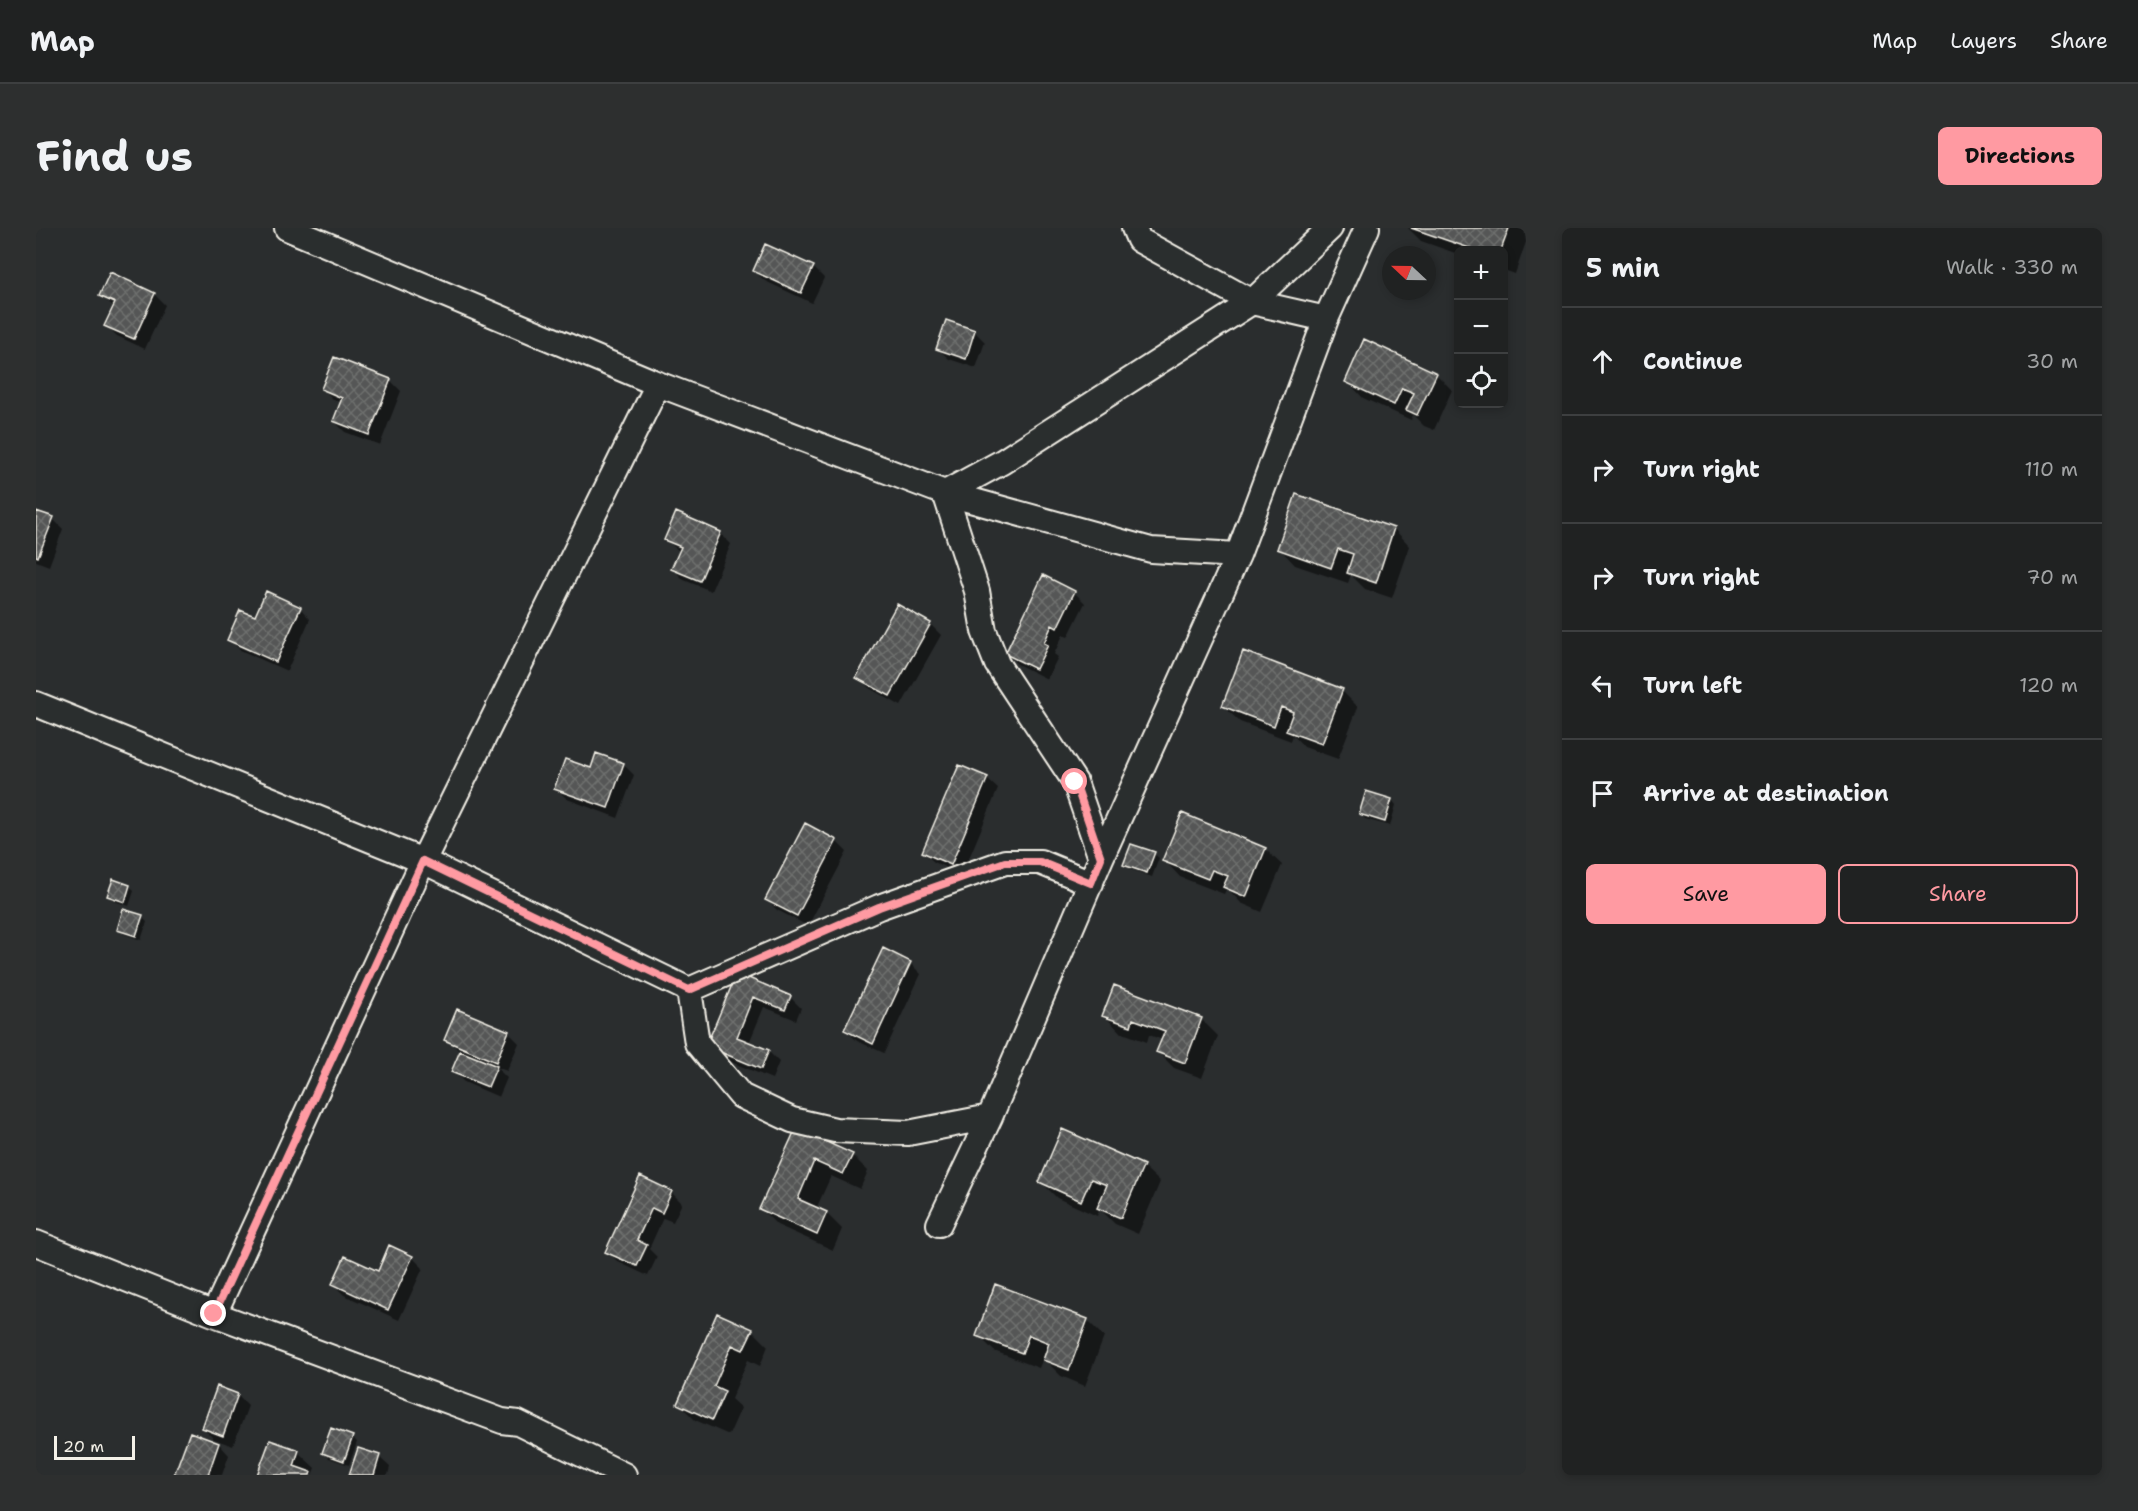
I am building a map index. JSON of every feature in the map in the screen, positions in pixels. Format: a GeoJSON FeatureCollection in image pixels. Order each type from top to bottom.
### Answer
{"type":"FeatureCollection","features":[{"type":"Feature","properties":{"kind":"street"},"geometry":{"type":"LineString","coordinates":[[287,228],[658,384],[945,493],[1151,550],[1238,555]]}},
{"type":"Feature","properties":{"kind":"street"},"geometry":{"type":"LineString","coordinates":[[1134,228],[1139,240],[1252,302],[1326,319]]}},
{"type":"Feature","properties":{"kind":"street"},"geometry":{"type":"LineString","coordinates":[[945,493],[1002,462],[1252,302],[1330,228]]}},
{"type":"Feature","properties":{"kind":"street"},"geometry":{"type":"LineString","coordinates":[[939,1224],[990,1117],[1101,858],[1238,555],[1326,319],[1367,228]]}},
{"type":"Feature","properties":{"kind":"street"},"geometry":{"type":"LineString","coordinates":[[214,1314],[423,861],[658,384]]}},
{"type":"Feature","properties":{"kind":"street"},"geometry":{"type":"LineString","coordinates":[[945,493],[977,591],[984,631],[997,664],[1075,782],[1101,858]]}},
{"type":"Feature","properties":{"kind":"street"},"geometry":{"type":"LineString","coordinates":[[36,704],[423,861],[689,990],[879,907],[1005,862],[1040,862],[1091,883]]}},
{"type":"Feature","properties":{"kind":"street"},"geometry":{"type":"LineString","coordinates":[[689,990],[697,1043],[741,1096],[792,1120],[835,1130],[908,1133],[990,1117]]}},
{"type":"Feature","properties":{"kind":"street"},"geometry":{"type":"LineString","coordinates":[[36,1243],[214,1314],[502,1421],[518,1424],[624,1475]]}},
{"type":"Feature","properties":{"kind":"building"},"geometry":{"type":"Polygon","coordinates":[[[1411,228],[1509,228],[1502,246],[1463,246],[1411,228]]]}},
{"type":"Feature","properties":{"kind":"building"},"geometry":{"type":"Polygon","coordinates":[[[765,244],[814,266],[801,293],[753,271],[765,244]]]}},
{"type":"Feature","properties":{"kind":"building"},"geometry":{"type":"Polygon","coordinates":[[[110,272],[155,293],[134,339],[104,326],[115,303],[99,296],[110,272]]]}},
{"type":"Feature","properties":{"kind":"building"},"geometry":{"type":"Polygon","coordinates":[[[946,320],[975,330],[966,359],[936,349],[946,320]]]}},
{"type":"Feature","properties":{"kind":"building"},"geometry":{"type":"Polygon","coordinates":[[[1364,339],[1437,373],[1417,415],[1406,410],[1414,393],[1402,388],[1394,405],[1345,382],[1364,339]]]}},
{"type":"Feature","properties":{"kind":"building"},"geometry":{"type":"Polygon","coordinates":[[[334,357],[391,379],[369,435],[333,421],[342,398],[321,389],[334,357]]]}},
{"type":"Feature","properties":{"kind":"building"},"geometry":{"type":"Polygon","coordinates":[[[1296,494],[1394,528],[1376,583],[1347,573],[1353,554],[1338,549],[1331,568],[1277,549],[1296,494]]]}},
{"type":"Feature","properties":{"kind":"building"},"geometry":{"type":"Polygon","coordinates":[[[36,511],[54,517],[38,557],[36,556],[36,511]]]}},
{"type":"Feature","properties":{"kind":"building"},"geometry":{"type":"Polygon","coordinates":[[[676,512],[721,532],[700,581],[671,569],[681,547],[664,540],[676,512]]]}},
{"type":"Feature","properties":{"kind":"building"},"geometry":{"type":"Polygon","coordinates":[[[1043,575],[1075,591],[1057,628],[1052,625],[1044,643],[1048,645],[1036,669],[1005,654],[1043,575]]]}},
{"type":"Feature","properties":{"kind":"building"},"geometry":{"type":"Polygon","coordinates":[[[266,591],[301,607],[276,662],[227,640],[240,610],[255,616],[266,591]]]}},
{"type":"Feature","properties":{"kind":"building"},"geometry":{"type":"Polygon","coordinates":[[[897,604],[931,623],[890,696],[856,678],[897,604]]]}},
{"type":"Feature","properties":{"kind":"building"},"geometry":{"type":"Polygon","coordinates":[[[1243,651],[1343,689],[1322,744],[1286,731],[1293,712],[1281,707],[1274,726],[1222,706],[1243,651]]]}},
{"type":"Feature","properties":{"kind":"building"},"geometry":{"type":"Polygon","coordinates":[[[596,753],[624,763],[608,808],[554,789],[565,759],[591,768],[596,753]]]}},
{"type":"Feature","properties":{"kind":"building"},"geometry":{"type":"Polygon","coordinates":[[[959,765],[988,777],[951,865],[922,852],[959,765]]]}},
{"type":"Feature","properties":{"kind":"building"},"geometry":{"type":"Polygon","coordinates":[[[1366,791],[1392,799],[1385,822],[1359,814],[1366,791]]]}},
{"type":"Feature","properties":{"kind":"building"},"geometry":{"type":"Polygon","coordinates":[[[1182,813],[1266,848],[1246,897],[1223,887],[1228,876],[1212,870],[1208,879],[1162,861],[1182,813]]]}},
{"type":"Feature","properties":{"kind":"building"},"geometry":{"type":"Polygon","coordinates":[[[805,823],[837,840],[797,916],[765,900],[805,823]]]}},
{"type":"Feature","properties":{"kind":"building"},"geometry":{"type":"Polygon","coordinates":[[[1131,844],[1155,852],[1147,873],[1123,865],[1131,844]]]}},
{"type":"Feature","properties":{"kind":"building"},"geometry":{"type":"Polygon","coordinates":[[[113,879],[130,885],[125,902],[107,896],[113,879]]]}},
{"type":"Feature","properties":{"kind":"building"},"geometry":{"type":"Polygon","coordinates":[[[123,909],[143,915],[136,936],[117,930],[123,909]]]}},
{"type":"Feature","properties":{"kind":"building"},"geometry":{"type":"Polygon","coordinates":[[[883,948],[911,962],[873,1044],[844,1030],[883,948]]]}},
{"type":"Feature","properties":{"kind":"building"},"geometry":{"type":"Polygon","coordinates":[[[737,973],[791,996],[785,1010],[753,997],[737,1037],[769,1050],[761,1069],[706,1046],[737,973]]]}},
{"type":"Feature","properties":{"kind":"building"},"geometry":{"type":"Polygon","coordinates":[[[1114,985],[1202,1018],[1185,1063],[1156,1052],[1165,1031],[1133,1019],[1131,1026],[1102,1016],[1114,985]]]}},
{"type":"Feature","properties":{"kind":"building"},"geometry":{"type":"Polygon","coordinates":[[[457,1009],[509,1031],[496,1062],[444,1040],[457,1009]]]}},
{"type":"Feature","properties":{"kind":"building"},"geometry":{"type":"Polygon","coordinates":[[[460,1051],[497,1066],[488,1087],[451,1072],[460,1051]]]}},
{"type":"Feature","properties":{"kind":"building"},"geometry":{"type":"Polygon","coordinates":[[[796,1128],[853,1154],[843,1174],[814,1161],[798,1199],[827,1212],[817,1235],[759,1209],[796,1128]]]}},
{"type":"Feature","properties":{"kind":"building"},"geometry":{"type":"Polygon","coordinates":[[[1062,1129],[1144,1165],[1121,1218],[1097,1208],[1107,1185],[1091,1179],[1081,1201],[1039,1182],[1062,1129]]]}},
{"type":"Feature","properties":{"kind":"building"},"geometry":{"type":"Polygon","coordinates":[[[640,1176],[672,1191],[662,1213],[652,1208],[637,1240],[647,1245],[637,1266],[605,1252],[640,1176]]]}},
{"type":"Feature","properties":{"kind":"building"},"geometry":{"type":"Polygon","coordinates":[[[389,1245],[413,1256],[388,1310],[332,1284],[345,1256],[378,1271],[389,1245]]]}},
{"type":"Feature","properties":{"kind":"building"},"geometry":{"type":"Polygon","coordinates":[[[995,1284],[1088,1319],[1069,1370],[1043,1360],[1049,1343],[1029,1335],[1022,1353],[976,1336],[995,1284]]]}},
{"type":"Feature","properties":{"kind":"building"},"geometry":{"type":"Polygon","coordinates":[[[717,1313],[753,1329],[743,1350],[732,1345],[714,1386],[725,1391],[712,1420],[677,1404],[717,1313]]]}},
{"type":"Feature","properties":{"kind":"building"},"geometry":{"type":"Polygon","coordinates":[[[217,1386],[238,1394],[223,1436],[202,1428],[217,1386]]]}},
{"type":"Feature","properties":{"kind":"building"},"geometry":{"type":"Polygon","coordinates":[[[331,1428],[353,1436],[344,1461],[322,1453],[331,1428]]]}},
{"type":"Feature","properties":{"kind":"building"},"geometry":{"type":"Polygon","coordinates":[[[190,1432],[219,1443],[208,1475],[174,1475],[190,1432]]]}},
{"type":"Feature","properties":{"kind":"building"},"geometry":{"type":"Polygon","coordinates":[[[270,1440],[299,1450],[294,1466],[311,1472],[310,1475],[257,1475],[270,1440]]]}},
{"type":"Feature","properties":{"kind":"building"},"geometry":{"type":"Polygon","coordinates":[[[358,1448],[380,1455],[374,1475],[349,1475],[358,1448]]]}},
{"type":"Feature","properties":{"kind":"route"},"geometry":{"type":"LineString","coordinates":[[214,1314],[423,861],[689,990],[879,907],[1005,862],[1040,862],[1091,883],[1101,858],[1089,817],[1075,782]]}}]}
